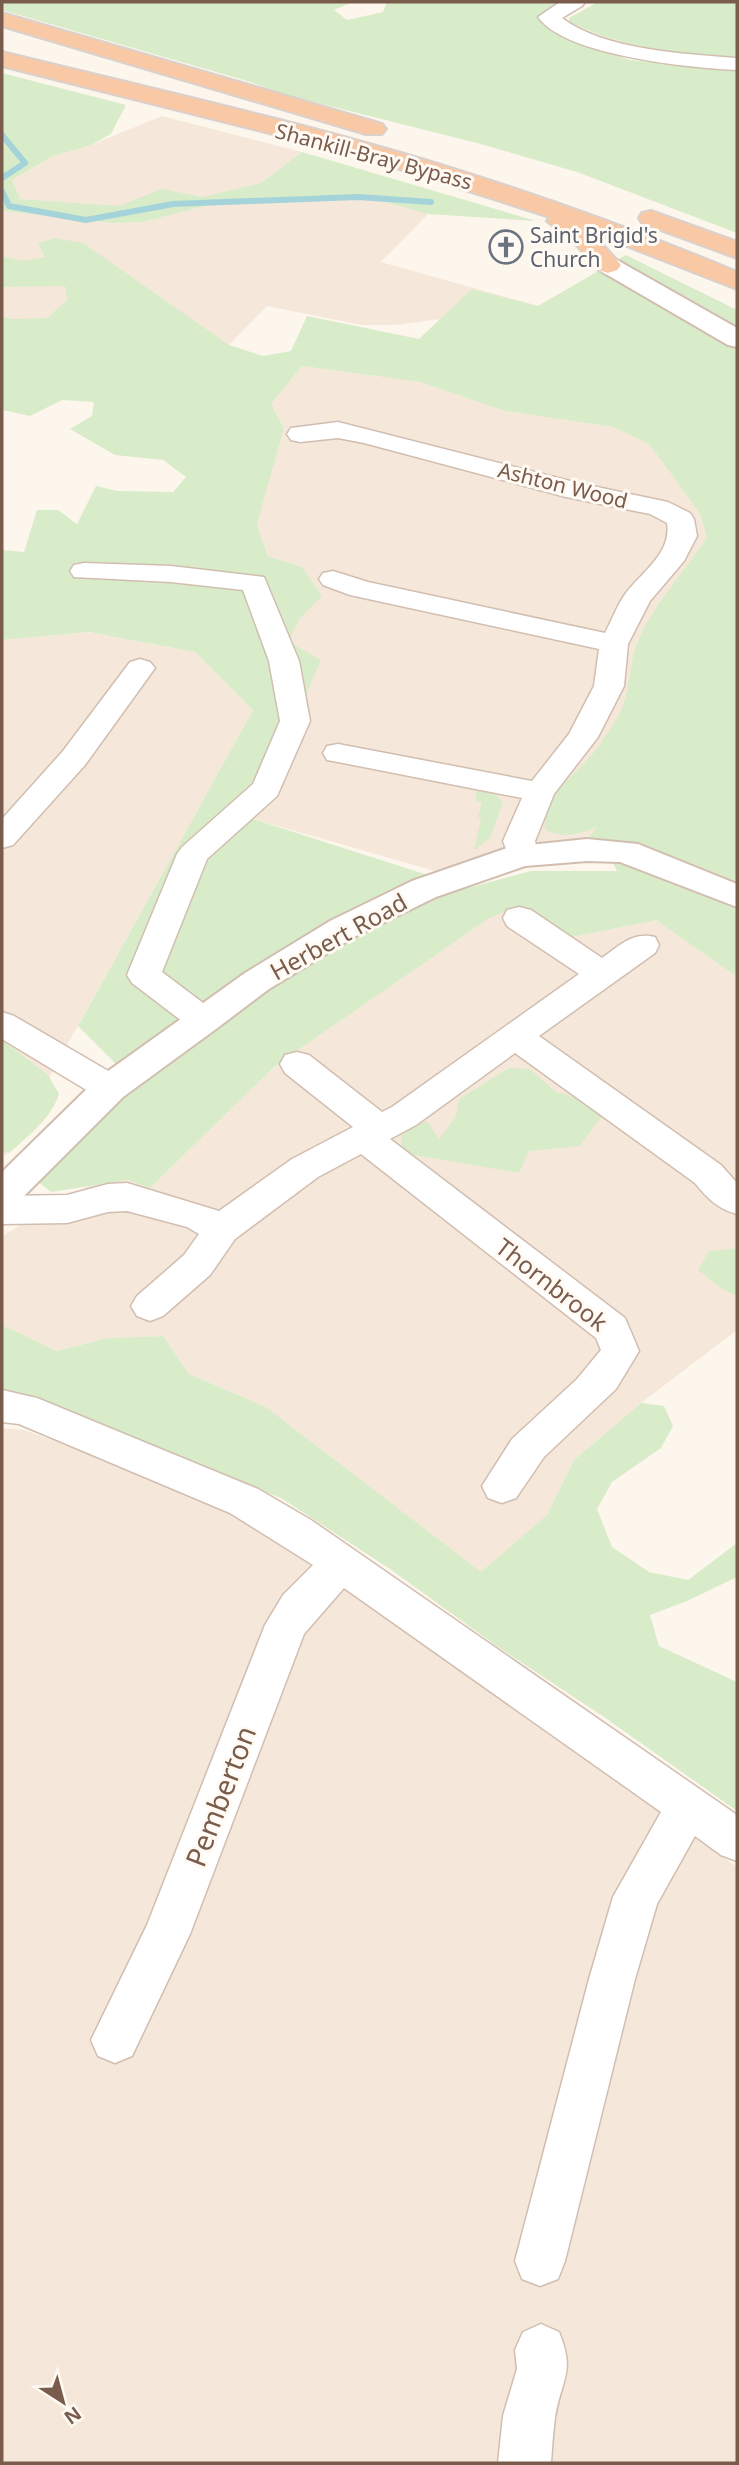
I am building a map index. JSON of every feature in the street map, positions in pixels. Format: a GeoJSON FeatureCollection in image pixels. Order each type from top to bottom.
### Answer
{"type":"FeatureCollection","features":[{"type":"Feature","properties":{"kind":"highway"},"geometry":{"type":"LineString","coordinates":[[2,19],[398,136]]}},
{"type":"Feature","properties":{"kind":"highway","name":"Shankill-Bray Bypass"},"geometry":{"type":"LineString","coordinates":[[2,40],[490,165],[566,190]]}},
{"type":"Feature","properties":{"kind":"highway","name":"Shankill-Bray Bypass"},"geometry":{"type":"LineString","coordinates":[[2,60],[252,122],[477,184],[607,229],[737,281]]}},
{"type":"Feature","properties":{"kind":"highway"},"geometry":{"type":"LineString","coordinates":[[2,66],[404,170],[522,207],[574,228],[608,265]]}},
{"type":"Feature","properties":{"kind":"highway"},"geometry":{"type":"LineString","coordinates":[[630,211],[737,251]]}},
{"type":"Feature","properties":{"kind":"highway"},"geometry":{"type":"LineString","coordinates":[[608,265],[606,258],[611,254],[632,250],[737,292]]}},
{"type":"Feature","properties":{"kind":"street"},"geometry":{"type":"LineString","coordinates":[[575,2],[548,17],[553,23],[580,36],[652,56],[737,64]]}},
{"type":"Feature","properties":{"kind":"street"},"geometry":{"type":"LineString","coordinates":[[608,265],[737,339]]}},
{"type":"Feature","properties":{"kind":"street","name":"Ashton Wood"},"geometry":{"type":"LineString","coordinates":[[300,434],[334,430],[351,433],[671,513],[680,519],[683,537],[674,555],[637,598],[614,644],[609,687],[583,737],[540,792],[519,841],[522,855]]}},
{"type":"Feature","properties":{"kind":"street"},"geometry":{"type":"LineString","coordinates":[[84,571],[171,573],[254,583],[284,661],[295,721],[266,789],[193,854],[144,975],[203,1020]]}},
{"type":"Feature","properties":{"kind":"street"},"geometry":{"type":"LineString","coordinates":[[333,579],[357,588],[614,644]]}},
{"type":"Feature","properties":{"kind":"street"},"geometry":{"type":"LineString","coordinates":[[2,838],[74,758],[140,668]]}},
{"type":"Feature","properties":{"kind":"street"},"geometry":{"type":"LineString","coordinates":[[338,753],[540,792]]}},
{"type":"Feature","properties":{"kind":"street","name":"Herbert Road"},"geometry":{"type":"LineString","coordinates":[[2,1195],[110,1088],[203,1020],[257,981],[382,907],[424,888],[522,855],[587,850],[626,852],[643,861],[737,896]]}},
{"type":"Feature","properties":{"kind":"street"},"geometry":{"type":"LineString","coordinates":[[519,918],[602,974]]}},
{"type":"Feature","properties":{"kind":"street"},"geometry":{"type":"LineString","coordinates":[[150,1306],[197,1265],[222,1229],[305,1168],[404,1116],[643,945]]}},
{"type":"Feature","properties":{"kind":"street"},"geometry":{"type":"LineString","coordinates":[[2,1024],[110,1088]]}},
{"type":"Feature","properties":{"kind":"street"},"geometry":{"type":"LineString","coordinates":[[515,1036],[708,1174],[722,1191],[737,1201]]}},
{"type":"Feature","properties":{"kind":"street","name":"Thornbrook"},"geometry":{"type":"LineString","coordinates":[[297,1064],[372,1134],[612,1329],[620,1350],[610,1371],[595,1388],[527,1448],[502,1486]]}},
{"type":"Feature","properties":{"kind":"street"},"geometry":{"type":"LineString","coordinates":[[2,1210],[67,1209],[108,1198],[127,1197],[198,1217],[222,1229]]}},
{"type":"Feature","properties":{"kind":"street"},"geometry":{"type":"LineString","coordinates":[[2,1406],[23,1409],[244,1501],[297,1532],[737,1840]]}},
{"type":"Feature","properties":{"kind":"street","name":"Pemberton"},"geometry":{"type":"LineString","coordinates":[[115,2040],[167,1934],[286,1625],[298,1608],[341,1564]]}},
{"type":"Feature","properties":{"kind":"street"},"geometry":{"type":"LineString","coordinates":[[540,2262],[614,1971],[636,1897],[690,1806]]}},
{"type":"Feature","properties":{"kind":"street"},"geometry":{"type":"LineString","coordinates":[[524,2463],[529,2416],[543,2369],[541,2350]]}},
{"type":"Feature","properties":{"kind":"shaded area"},"geometry":{"type":"Polygon","coordinates":[[[162,116],[302,152],[261,183],[202,200],[118,210],[20,199],[12,180],[51,157],[91,145],[162,116]]]}},
{"type":"Feature","properties":{"kind":"shaded area"},"geometry":{"type":"Polygon","coordinates":[[[341,196],[385,202],[428,214],[381,262],[538,306],[395,325],[362,325],[267,306],[226,348],[2,322],[2,211],[113,223],[143,222],[209,205],[279,198],[341,196]]]}},
{"type":"Feature","properties":{"kind":"shaded area"},"geometry":{"type":"Polygon","coordinates":[[[302,366],[420,382],[505,411],[613,427],[649,444],[699,512],[707,537],[688,567],[660,602],[637,642],[601,823],[589,837],[442,873],[253,819],[321,660],[287,641],[301,617],[302,567],[268,556],[257,523],[284,428],[271,404],[302,366]]]}},
{"type":"Feature","properties":{"kind":"shaded area"},"geometry":{"type":"Polygon","coordinates":[[[87,632],[195,652],[253,710],[6,1155],[2,1154],[2,640],[87,632]]]}},
{"type":"Feature","properties":{"kind":"shaded area"},"geometry":{"type":"Polygon","coordinates":[[[517,906],[567,938],[656,920],[737,977],[737,1330],[641,1403],[574,1460],[547,1515],[481,1573],[266,1407],[189,1374],[163,1336],[108,1338],[57,1351],[2,1325],[2,1236],[90,1185],[128,1180],[150,1188],[275,1066],[488,919],[517,906]]]}},
{"type":"Feature","properties":{"kind":"shaded area"},"geometry":{"type":"Polygon","coordinates":[[[2,1428],[24,1430],[171,1483],[249,1520],[737,1867],[737,2463],[2,2463],[2,1428]]]}},
{"type":"Feature","properties":{"kind":"green space"},"geometry":{"type":"Polygon","coordinates":[[[2,2],[353,2],[334,10],[347,20],[383,12],[387,2],[563,2],[545,13],[542,25],[629,60],[737,70],[737,233],[577,172],[477,143],[286,95],[247,81],[2,10],[2,2]]]}},
{"type":"Feature","properties":{"kind":"green space"},"geometry":{"type":"Polygon","coordinates":[[[598,2],[737,2],[737,57],[697,55],[651,48],[606,37],[569,21],[569,18],[598,2]]]}},
{"type":"Feature","properties":{"kind":"green space"},"geometry":{"type":"Polygon","coordinates":[[[2,73],[126,105],[111,134],[91,145],[51,157],[12,180],[20,199],[119,206],[162,189],[203,197],[261,183],[302,152],[536,221],[428,214],[385,202],[341,196],[279,198],[209,205],[143,222],[113,223],[2,211],[2,73]]]}},
{"type":"Feature","properties":{"kind":"green space"},"geometry":{"type":"Polygon","coordinates":[[[55,238],[83,243],[229,345],[263,356],[291,351],[307,316],[419,339],[472,289],[538,306],[626,255],[737,310],[737,977],[656,920],[567,938],[517,906],[488,919],[275,1066],[150,1188],[128,1180],[51,1192],[35,1179],[118,1066],[78,1026],[253,710],[195,652],[88,632],[2,640],[2,550],[24,552],[37,510],[58,510],[77,524],[96,486],[117,491],[173,492],[186,477],[163,460],[115,455],[70,429],[92,416],[94,402],[62,400],[30,416],[2,410],[2,316],[10,319],[47,318],[67,300],[65,286],[2,287],[2,256],[22,261],[45,257],[38,243],[55,238]],[[302,366],[271,404],[284,428],[257,524],[268,556],[302,567],[322,596],[301,617],[288,641],[321,660],[253,819],[468,888],[531,871],[617,871],[606,850],[589,837],[598,825],[586,831],[565,835],[545,830],[545,818],[556,795],[599,746],[621,711],[636,648],[645,627],[707,537],[699,512],[649,444],[613,427],[505,411],[420,382],[302,366]]]}},
{"type":"Feature","properties":{"kind":"green space"},"geometry":{"type":"Polygon","coordinates":[[[476,790],[495,794],[503,802],[490,838],[474,850],[482,802],[476,801],[476,790]]]}},
{"type":"Feature","properties":{"kind":"green space"},"geometry":{"type":"Polygon","coordinates":[[[2,1040],[48,1075],[59,1094],[50,1112],[31,1134],[9,1153],[2,1150],[2,1040]]]}},
{"type":"Feature","properties":{"kind":"green space"},"geometry":{"type":"Polygon","coordinates":[[[509,1068],[530,1069],[556,1092],[582,1099],[604,1113],[580,1146],[529,1151],[519,1173],[402,1153],[401,1132],[427,1121],[439,1139],[456,1117],[459,1099],[509,1068]]]}},
{"type":"Feature","properties":{"kind":"green space"},"geometry":{"type":"Polygon","coordinates":[[[737,1248],[737,1296],[722,1289],[698,1270],[709,1251],[737,1248]]]}},
{"type":"Feature","properties":{"kind":"green space"},"geometry":{"type":"Polygon","coordinates":[[[2,1325],[57,1351],[108,1338],[163,1336],[189,1374],[266,1407],[481,1572],[547,1515],[574,1460],[641,1403],[664,1406],[673,1426],[661,1448],[612,1482],[597,1509],[612,1547],[649,1572],[688,1580],[737,1543],[737,1577],[650,1615],[659,1646],[737,1682],[737,1811],[604,1717],[498,1647],[390,1569],[281,1498],[2,1390],[2,1325]]]}},
{"type":"Feature","properties":{"kind":"waterway"},"geometry":{"type":"LineString","coordinates":[[2,135],[25,163],[2,178]]}},
{"type":"Feature","properties":{"kind":"waterway"},"geometry":{"type":"LineString","coordinates":[[2,191],[9,206],[86,220],[173,204],[358,197],[431,202]]}},
{"type":"Feature","properties":{"kind":"place","name":"Saint Brigid's Church"},"geometry":{"type":"Point","coordinates":[506,247]}}]}
